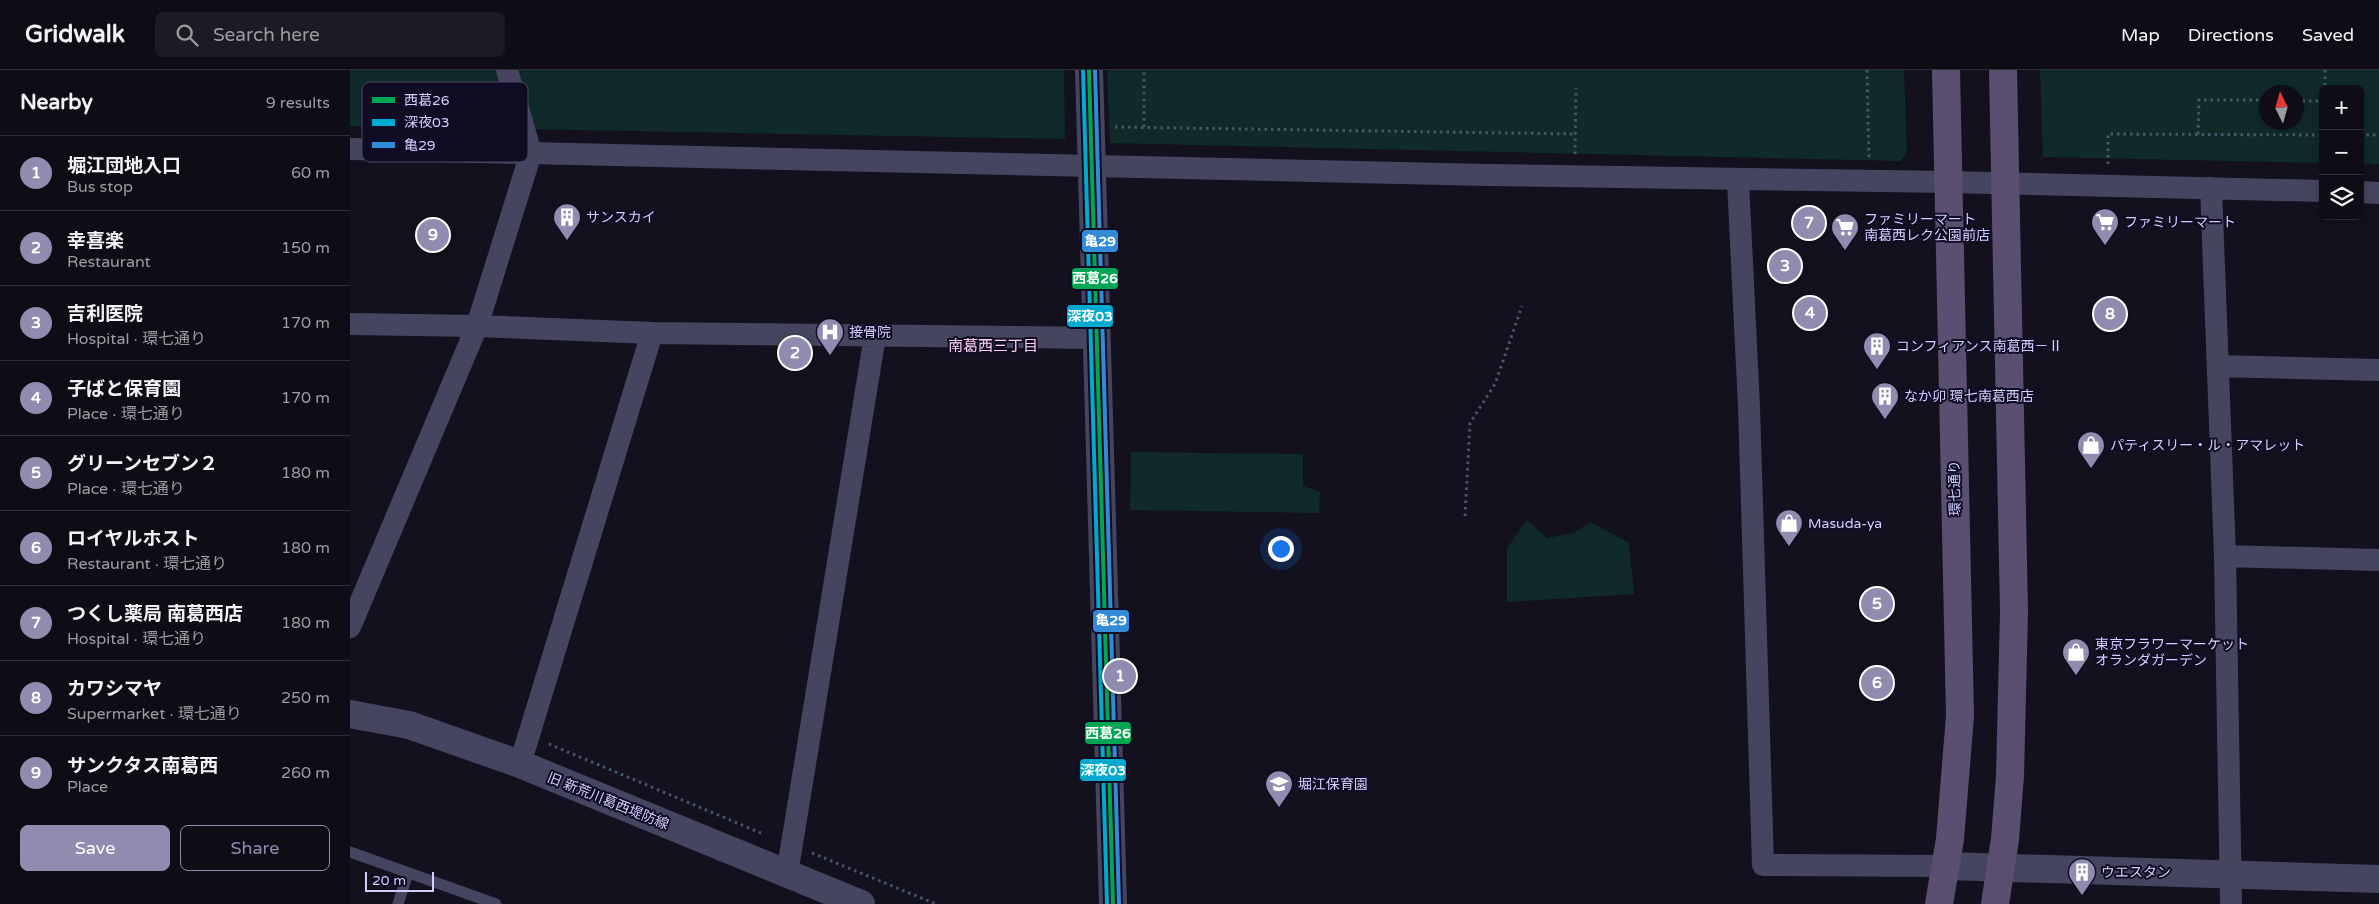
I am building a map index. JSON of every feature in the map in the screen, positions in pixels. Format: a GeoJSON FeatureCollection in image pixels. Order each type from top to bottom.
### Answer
{"type":"FeatureCollection","features":[{"type":"Feature","properties":{"kind":"main road","name":"環七通り"},"geometry":{"type":"LineString","coordinates":[[1939,904],[1950,839],[1960,716],[1946,70]]}},
{"type":"Feature","properties":{"kind":"main road"},"geometry":{"type":"LineString","coordinates":[[1995,904],[2001,867],[2010,776],[2014,611],[2003,70]]}},
{"type":"Feature","properties":{"kind":"street"},"geometry":{"type":"LineString","coordinates":[[1089,70],[1113,904]]}},
{"type":"Feature","properties":{"kind":"street"},"geometry":{"type":"LineString","coordinates":[[350,627],[477,326],[531,153],[528,143]]}},
{"type":"Feature","properties":{"kind":"street"},"geometry":{"type":"LineString","coordinates":[[528,153],[1738,181],[1949,182],[2319,191]]}},
{"type":"Feature","properties":{"kind":"street"},"geometry":{"type":"LineString","coordinates":[[1738,181],[1748,407],[1762,864],[2001,867],[2379,879]]}},
{"type":"Feature","properties":{"kind":"street"},"geometry":{"type":"LineString","coordinates":[[2211,188],[2225,556],[2231,904]]}},
{"type":"Feature","properties":{"kind":"street"},"geometry":{"type":"LineString","coordinates":[[2364,192],[2379,193]]}},
{"type":"Feature","properties":{"kind":"street"},"geometry":{"type":"LineString","coordinates":[[350,324],[477,326],[652,333],[1097,338]]}},
{"type":"Feature","properties":{"kind":"street"},"geometry":{"type":"LineString","coordinates":[[520,764],[652,333]]}},
{"type":"Feature","properties":{"kind":"street"},"geometry":{"type":"LineString","coordinates":[[787,874],[876,336]]}},
{"type":"Feature","properties":{"kind":"street"},"geometry":{"type":"LineString","coordinates":[[2218,366],[2379,370]]}},
{"type":"Feature","properties":{"kind":"street"},"geometry":{"type":"LineString","coordinates":[[2225,556],[2379,560]]}},
{"type":"Feature","properties":{"kind":"street","name":"旧 新荒川葛西堤防線"},"geometry":{"type":"LineString","coordinates":[[350,714],[409,725],[520,764],[861,904]]}},
{"type":"Feature","properties":{"kind":"lane"},"geometry":{"type":"LineString","coordinates":[[350,852],[496,904]]}},
{"type":"Feature","properties":{"kind":"lane"},"geometry":{"type":"LineString","coordinates":[[398,904],[408,873]]}},
{"type":"Feature","properties":{"kind":"path"},"geometry":{"type":"LineString","coordinates":[[1144,70],[1144,127]]}},
{"type":"Feature","properties":{"kind":"path"},"geometry":{"type":"LineString","coordinates":[[1867,70],[1869,161]]}},
{"type":"Feature","properties":{"kind":"path"},"geometry":{"type":"LineString","coordinates":[[2325,70],[2325,85]]}},
{"type":"Feature","properties":{"kind":"path"},"geometry":{"type":"LineString","coordinates":[[1575,154],[1576,88]]}},
{"type":"Feature","properties":{"kind":"path"},"geometry":{"type":"LineString","coordinates":[[2198,134],[2199,100],[2259,100]]}},
{"type":"Feature","properties":{"kind":"path"},"geometry":{"type":"LineString","coordinates":[[2304,101],[2319,101]]}},
{"type":"Feature","properties":{"kind":"path"},"geometry":{"type":"LineString","coordinates":[[1109,126],[1575,134]]}},
{"type":"Feature","properties":{"kind":"path"},"geometry":{"type":"LineString","coordinates":[[2108,168],[2108,134],[2319,135]]}},
{"type":"Feature","properties":{"kind":"path"},"geometry":{"type":"LineString","coordinates":[[2364,135],[2379,135]]}},
{"type":"Feature","properties":{"kind":"path"},"geometry":{"type":"LineString","coordinates":[[1466,516],[1470,423],[1495,384],[1522,306]]}},
{"type":"Feature","properties":{"kind":"path"},"geometry":{"type":"LineString","coordinates":[[546,742],[761,833]]}},
{"type":"Feature","properties":{"kind":"path"},"geometry":{"type":"LineString","coordinates":[[809,852],[936,904]]}},
{"type":"Feature","properties":{"kind":"green space"},"geometry":{"type":"Polygon","coordinates":[[[350,70],[1064,70],[1065,139],[528,129],[528,82],[362,82],[362,126],[350,126],[350,70]]]}},
{"type":"Feature","properties":{"kind":"green space"},"geometry":{"type":"Polygon","coordinates":[[[1107,70],[1904,70],[1907,153],[1900,161],[1110,143],[1107,70]]]}},
{"type":"Feature","properties":{"kind":"green space"},"geometry":{"type":"Polygon","coordinates":[[[2040,70],[2379,70],[2379,164],[2364,163],[2364,85],[2319,85],[2319,163],[2043,157],[2040,70]]]}},
{"type":"Feature","properties":{"kind":"green space"},"geometry":{"type":"Polygon","coordinates":[[[1131,452],[1303,454],[1303,486],[1320,492],[1319,513],[1130,510],[1131,452]]]}},
{"type":"Feature","properties":{"kind":"green space"},"geometry":{"type":"Polygon","coordinates":[[[1527,520],[1547,538],[1574,533],[1590,522],[1629,543],[1634,594],[1507,602],[1507,548],[1527,520]]]}},
{"type":"Feature","properties":{"kind":"transit line","name":"深夜03"},"geometry":{"type":"LineString","coordinates":[[1083,70],[1107,904]]}},
{"type":"Feature","properties":{"kind":"transit line","name":"西葛26"},"geometry":{"type":"LineString","coordinates":[[1089,70],[1113,904]]}},
{"type":"Feature","properties":{"kind":"transit line","name":"亀29"},"geometry":{"type":"LineString","coordinates":[[1095,70],[1119,904]]}},
{"type":"Feature","properties":{"kind":"place","name":"つくし薬局 南葛西店"},"geometry":{"type":"Point","coordinates":[1809,223]}},
{"type":"Feature","properties":{"kind":"place","name":"サンクタス南葛西"},"geometry":{"type":"Point","coordinates":[433,235]}},
{"type":"Feature","properties":{"kind":"place","name":"サンスカイ"},"geometry":{"type":"Point","coordinates":[567,241]}},
{"type":"Feature","properties":{"kind":"place","name":"ファミリーマート"},"geometry":{"type":"Point","coordinates":[2105,246]}},
{"type":"Feature","properties":{"kind":"place","name":"ファミリーマート 南葛西レク公園前店"},"geometry":{"type":"Point","coordinates":[1845,251]}},
{"type":"Feature","properties":{"kind":"place","name":"吉利医院"},"geometry":{"type":"Point","coordinates":[1785,266]}},
{"type":"Feature","properties":{"kind":"place","name":"子ばと保育園"},"geometry":{"type":"Point","coordinates":[1810,313]}},
{"type":"Feature","properties":{"kind":"place","name":"カワシマヤ"},"geometry":{"type":"Point","coordinates":[2110,314]}},
{"type":"Feature","properties":{"kind":"place","name":"幸喜楽"},"geometry":{"type":"Point","coordinates":[795,353]}},
{"type":"Feature","properties":{"kind":"place","name":"接骨院"},"geometry":{"type":"Point","coordinates":[830,356]}},
{"type":"Feature","properties":{"kind":"place","name":"コンフィアンス南葛西－Ⅱ"},"geometry":{"type":"Point","coordinates":[1877,370]}},
{"type":"Feature","properties":{"kind":"place","name":"なか卯 環七南葛西店"},"geometry":{"type":"Point","coordinates":[1885,420]}},
{"type":"Feature","properties":{"kind":"place","name":"パティスリー・ル・アマレット"},"geometry":{"type":"Point","coordinates":[2091,469]}},
{"type":"Feature","properties":{"kind":"place","name":"Masuda-ya"},"geometry":{"type":"Point","coordinates":[1789,547]}},
{"type":"Feature","properties":{"kind":"place","name":"グリーンセブン２"},"geometry":{"type":"Point","coordinates":[1877,604]}},
{"type":"Feature","properties":{"kind":"place","name":"堀江団地入口"},"geometry":{"type":"Point","coordinates":[1120,676]}},
{"type":"Feature","properties":{"kind":"place","name":"東京フラワーマーケット オランダガーデン"},"geometry":{"type":"Point","coordinates":[2076,676]}},
{"type":"Feature","properties":{"kind":"place","name":"ロイヤルホスト"},"geometry":{"type":"Point","coordinates":[1877,683]}},
{"type":"Feature","properties":{"kind":"place","name":"堀江保育園"},"geometry":{"type":"Point","coordinates":[1279,808]}},
{"type":"Feature","properties":{"kind":"place","name":"ウエスタン"},"geometry":{"type":"Point","coordinates":[2082,896]}},
{"type":"Feature","properties":{"kind":"district","name":"南葛西三丁目"},"geometry":{"type":"Point","coordinates":[993,346]}}]}
